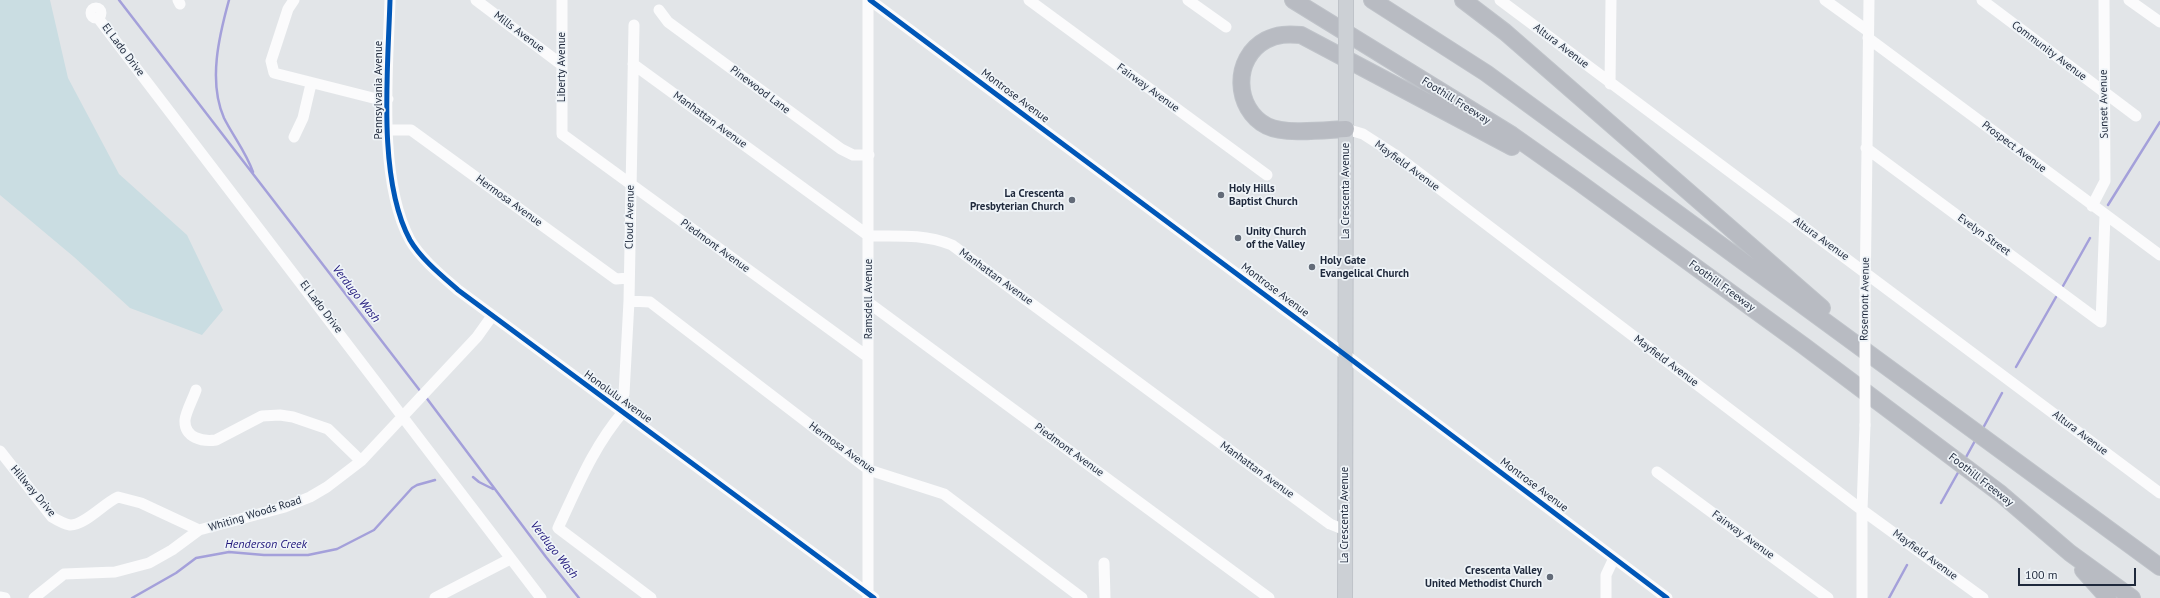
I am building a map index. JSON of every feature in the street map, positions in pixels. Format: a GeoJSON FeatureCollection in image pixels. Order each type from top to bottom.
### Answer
{"type":"FeatureCollection","features":[{"type":"Feature","properties":{"kind":"highway","name":"Foothill Freeway"},"geometry":{"type":"LineString","coordinates":[[1293,0],[1512,135],[1580,183],[1804,346],[2001,494],[2070,553],[2132,598]]}},
{"type":"Feature","properties":{"kind":"highway"},"geometry":{"type":"LineString","coordinates":[[1372,0],[1486,73],[2160,567]]}},
{"type":"Feature","properties":{"kind":"highway"},"geometry":{"type":"LineString","coordinates":[[1463,0],[1505,32],[1625,138],[1735,230],[1892,370]]}},
{"type":"Feature","properties":{"kind":"highway"},"geometry":{"type":"LineString","coordinates":[[1346,130],[1281,129],[1267,126],[1256,117],[1248,108],[1241,84],[1242,71],[1253,50],[1264,41],[1274,36],[1288,34],[1301,35],[1580,183]]}},
{"type":"Feature","properties":{"kind":"highway"},"geometry":{"type":"LineString","coordinates":[[2109,529],[2160,554]]}},
{"type":"Feature","properties":{"kind":"highway"},"geometry":{"type":"LineString","coordinates":[[2070,553],[2108,598]]}},
{"type":"Feature","properties":{"kind":"main road","name":"La Crescenta Avenue"},"geometry":{"type":"LineString","coordinates":[[1345,598],[1344,354],[1346,0]]}},
{"type":"Feature","properties":{"kind":"street"},"geometry":{"type":"LineString","coordinates":[[294,0],[288,9],[271,61],[272,69],[277,75],[373,98],[388,100]]}},
{"type":"Feature","properties":{"kind":"street","name":"Pennsylvania Avenue"},"geometry":{"type":"LineString","coordinates":[[390,0],[388,100],[390,179]]}},
{"type":"Feature","properties":{"kind":"street","name":"Mills Avenue"},"geometry":{"type":"LineString","coordinates":[[476,0],[562,65]]}},
{"type":"Feature","properties":{"kind":"street","name":"Liberty Avenue"},"geometry":{"type":"LineString","coordinates":[[562,0],[562,134]]}},
{"type":"Feature","properties":{"kind":"street","name":"Ramsdell Avenue"},"geometry":{"type":"LineString","coordinates":[[869,0],[868,357],[870,596]]}},
{"type":"Feature","properties":{"kind":"street","name":"Montrose Avenue"},"geometry":{"type":"LineString","coordinates":[[869,0],[1344,354],[1667,598]]}},
{"type":"Feature","properties":{"kind":"street","name":"Fairway Avenue"},"geometry":{"type":"LineString","coordinates":[[1029,0],[1267,175]]}},
{"type":"Feature","properties":{"kind":"street"},"geometry":{"type":"LineString","coordinates":[[1188,0],[1226,27]]}},
{"type":"Feature","properties":{"kind":"street","name":"Altura Avenue"},"geometry":{"type":"LineString","coordinates":[[1500,0],[1610,84],[2160,493]]}},
{"type":"Feature","properties":{"kind":"street"},"geometry":{"type":"LineString","coordinates":[[1610,84],[1611,0]]}},
{"type":"Feature","properties":{"kind":"street","name":"Prospect Avenue"},"geometry":{"type":"LineString","coordinates":[[1825,0],[1868,35],[2092,206],[2160,255]]}},
{"type":"Feature","properties":{"kind":"street","name":"Rosemont Avenue"},"geometry":{"type":"LineString","coordinates":[[1862,598],[1862,510],[1865,425],[1866,148],[1869,0]]}},
{"type":"Feature","properties":{"kind":"street","name":"Community Avenue"},"geometry":{"type":"LineString","coordinates":[[1982,0],[2136,116]]}},
{"type":"Feature","properties":{"kind":"street","name":"Sunset Avenue"},"geometry":{"type":"LineString","coordinates":[[2092,206],[2105,181],[2104,0]]}},
{"type":"Feature","properties":{"kind":"street"},"geometry":{"type":"LineString","coordinates":[[2129,0],[2160,22]]}},
{"type":"Feature","properties":{"kind":"street","name":"Pinewood Lane"},"geometry":{"type":"LineString","coordinates":[[659,10],[668,22],[814,131],[853,155],[869,155]]}},
{"type":"Feature","properties":{"kind":"street","name":"El Lado Drive"},"geometry":{"type":"LineString","coordinates":[[98,18],[403,415],[510,559],[541,598]]}},
{"type":"Feature","properties":{"kind":"street","name":"Cloud Avenue"},"geometry":{"type":"LineString","coordinates":[[634,25],[629,302],[624,394],[619,409],[591,459],[558,528],[651,598]]}},
{"type":"Feature","properties":{"kind":"street","name":"Manhattan Avenue"},"geometry":{"type":"LineString","coordinates":[[633,64],[869,236],[916,236],[935,238],[952,245],[1330,524],[1345,530]]}},
{"type":"Feature","properties":{"kind":"street"},"geometry":{"type":"LineString","coordinates":[[294,137],[303,118],[311,84]]}},
{"type":"Feature","properties":{"kind":"street","name":"Hermosa Avenue"},"geometry":{"type":"LineString","coordinates":[[388,130],[411,130],[616,279],[629,278]]}},
{"type":"Feature","properties":{"kind":"street","name":"Mayfield Avenue"},"geometry":{"type":"LineString","coordinates":[[1346,130],[1363,134],[1394,154],[1862,510],[1983,598]]}},
{"type":"Feature","properties":{"kind":"street","name":"Piedmont Avenue"},"geometry":{"type":"LineString","coordinates":[[562,134],[868,357]]}},
{"type":"Feature","properties":{"kind":"street","name":"Evelyn Street"},"geometry":{"type":"LineString","coordinates":[[1866,148],[2101,322],[2105,215]]}},
{"type":"Feature","properties":{"kind":"street","name":"Honolulu Avenue"},"geometry":{"type":"LineString","coordinates":[[390,179],[395,200],[410,240],[458,290],[870,596]]}},
{"type":"Feature","properties":{"kind":"street","name":"Hermosa Avenue"},"geometry":{"type":"LineString","coordinates":[[629,302],[650,302],[869,470],[944,494],[1082,598]]}},
{"type":"Feature","properties":{"kind":"street","name":"Piedmont Avenue"},"geometry":{"type":"LineString","coordinates":[[869,303],[1269,598]]}},
{"type":"Feature","properties":{"kind":"street","name":"Whiting Woods Road"},"geometry":{"type":"LineString","coordinates":[[34,598],[64,574],[115,572],[149,563],[172,550],[199,530],[298,502],[327,487],[361,461],[477,337],[492,316]]}},
{"type":"Feature","properties":{"kind":"street"},"geometry":{"type":"LineString","coordinates":[[196,390],[185,421],[187,428],[195,438],[208,441],[216,440],[262,416],[280,415],[292,417],[328,429],[361,461]]}},
{"type":"Feature","properties":{"kind":"street","name":"Hillway Drive"},"geometry":{"type":"LineString","coordinates":[[0,451],[52,517],[62,522],[70,525],[80,522],[118,497],[141,503],[199,530]]}},
{"type":"Feature","properties":{"kind":"street","name":"Fairway Avenue"},"geometry":{"type":"LineString","coordinates":[[1657,472],[1828,598]]}},
{"type":"Feature","properties":{"kind":"street"},"geometry":{"type":"LineString","coordinates":[[1606,598],[1606,575],[1614,558]]}},
{"type":"Feature","properties":{"kind":"street"},"geometry":{"type":"LineString","coordinates":[[435,598],[510,559]]}},
{"type":"Feature","properties":{"kind":"street"},"geometry":{"type":"LineString","coordinates":[[1104,563],[1105,598]]}},
{"type":"Feature","properties":{"kind":"street"},"geometry":{"type":"LineString","coordinates":[[0,597],[5,598]]}},
{"type":"Feature","properties":{"kind":"shaded area"},"geometry":{"type":"Polygon","coordinates":[[[0,0],[50,0],[68,78],[119,174],[187,235],[223,310],[202,335],[130,308],[74,257],[0,195],[0,0]]]}},
{"type":"Feature","properties":{"kind":"waterway","name":"Verdugo Wash"},"geometry":{"type":"LineString","coordinates":[[119,0],[421,392]]}},
{"type":"Feature","properties":{"kind":"waterway"},"geometry":{"type":"LineString","coordinates":[[229,0],[217,59],[216,74],[219,104],[224,118],[247,158],[253,172]]}},
{"type":"Feature","properties":{"kind":"waterway"},"geometry":{"type":"LineString","coordinates":[[2108,205],[2160,122]]}},
{"type":"Feature","properties":{"kind":"waterway"},"geometry":{"type":"LineString","coordinates":[[2063,286],[2090,238]]}},
{"type":"Feature","properties":{"kind":"waterway"},"geometry":{"type":"LineString","coordinates":[[2016,367],[2056,297]]}},
{"type":"Feature","properties":{"kind":"waterway"},"geometry":{"type":"LineString","coordinates":[[1982,430],[2002,393]]}},
{"type":"Feature","properties":{"kind":"waterway","name":"Verdugo Wash"},"geometry":{"type":"LineString","coordinates":[[425,396],[546,557],[579,598]]}},
{"type":"Feature","properties":{"kind":"waterway"},"geometry":{"type":"LineString","coordinates":[[1965,459],[1976,439]]}},
{"type":"Feature","properties":{"kind":"waterway"},"geometry":{"type":"LineString","coordinates":[[1941,503],[1960,469]]}},
{"type":"Feature","properties":{"kind":"waterway","name":"Henderson Creek"},"geometry":{"type":"LineString","coordinates":[[473,477],[479,482],[493,489]]}},
{"type":"Feature","properties":{"kind":"waterway","name":"Henderson Creek"},"geometry":{"type":"LineString","coordinates":[[132,598],[176,573],[196,558],[229,552],[264,555],[308,555],[337,549],[374,530],[412,488],[435,480]]}},
{"type":"Feature","properties":{"kind":"waterway"},"geometry":{"type":"LineString","coordinates":[[1889,598],[1907,565]]}},
{"type":"Feature","properties":{"kind":"cycle path"},"geometry":{"type":"LineString","coordinates":[[390,0],[387,90],[389,155],[393,186],[400,215],[410,240],[420,254],[458,290],[874,598]]}},
{"type":"Feature","properties":{"kind":"cycle path"},"geometry":{"type":"LineString","coordinates":[[870,0],[1344,354],[1667,598]]}},
{"type":"Feature","properties":{"kind":"place","name":"Holy Hills Baptist Church"},"geometry":{"type":"Point","coordinates":[1221,195]}},
{"type":"Feature","properties":{"kind":"place","name":"La Crescenta Presbyterian Church"},"geometry":{"type":"Point","coordinates":[1072,200]}},
{"type":"Feature","properties":{"kind":"place","name":"Unity Church of the Valley"},"geometry":{"type":"Point","coordinates":[1238,238]}},
{"type":"Feature","properties":{"kind":"place","name":"Holy Gate Evangelical Church"},"geometry":{"type":"Point","coordinates":[1312,267]}},
{"type":"Feature","properties":{"kind":"place","name":"Crescenta Valley United Methodist Church"},"geometry":{"type":"Point","coordinates":[1550,577]}}]}
